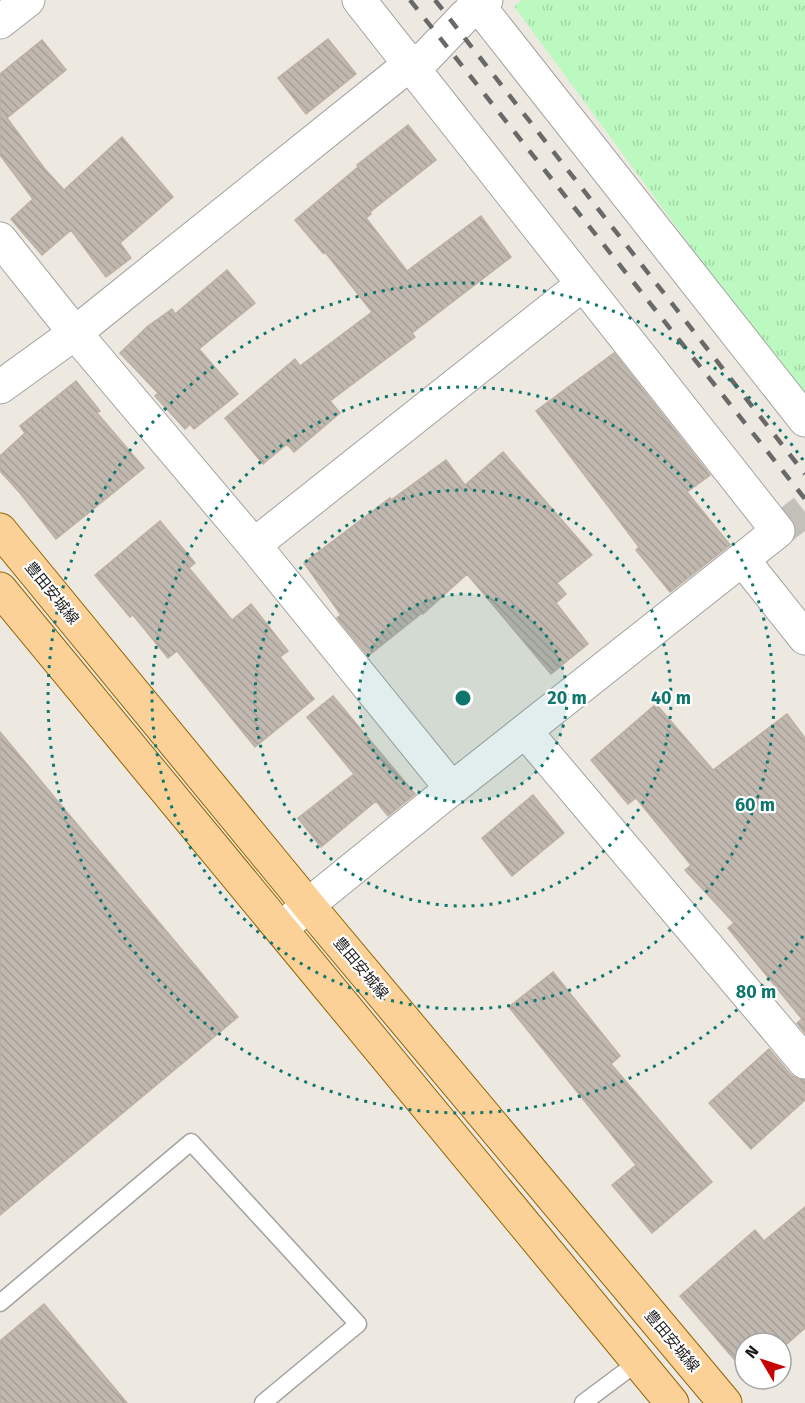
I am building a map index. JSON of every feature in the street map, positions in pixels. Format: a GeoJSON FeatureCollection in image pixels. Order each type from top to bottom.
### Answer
{"type":"FeatureCollection","features":[{"type":"Feature","properties":{"kind":"main road","name":"豊田安城線"},"geometry":{"type":"LineString","coordinates":[[0,530],[308,905],[725,1403]]}},
{"type":"Feature","properties":{"kind":"main road"},"geometry":{"type":"LineString","coordinates":[[0,589],[672,1403]]}},
{"type":"Feature","properties":{"kind":"street"},"geometry":{"type":"LineString","coordinates":[[0,22],[28,0]]}},
{"type":"Feature","properties":{"kind":"street"},"geometry":{"type":"LineString","coordinates":[[281,929],[452,789],[778,531],[359,0]]}},
{"type":"Feature","properties":{"kind":"street"},"geometry":{"type":"LineString","coordinates":[[0,387],[75,333],[410,64],[426,57],[480,2],[805,420]]}},
{"type":"Feature","properties":{"kind":"street"},"geometry":{"type":"LineString","coordinates":[[0,239],[452,789]]}},
{"type":"Feature","properties":{"kind":"street"},"geometry":{"type":"LineString","coordinates":[[254,546],[583,284]]}},
{"type":"Feature","properties":{"kind":"street"},"geometry":{"type":"LineString","coordinates":[[743,560],[805,638]]}},
{"type":"Feature","properties":{"kind":"street"},"geometry":{"type":"LineString","coordinates":[[525,731],[805,1062]]}},
{"type":"Feature","properties":{"kind":"lane"},"geometry":{"type":"LineString","coordinates":[[0,1303],[191,1142],[358,1324],[263,1403]]}},
{"type":"Feature","properties":{"kind":"lane"},"geometry":{"type":"LineString","coordinates":[[584,1403],[638,1362]]}},
{"type":"Feature","properties":{"kind":"green space"},"geometry":{"type":"Polygon","coordinates":[[[522,0],[805,0],[805,402],[514,6],[522,0]]]}},
{"type":"Feature","properties":{"kind":"building"},"geometry":{"type":"Polygon","coordinates":[[[328,39],[356,74],[306,114],[278,78],[328,39]]]}},
{"type":"Feature","properties":{"kind":"building"},"geometry":{"type":"Polygon","coordinates":[[[42,40],[66,70],[7,118],[44,168],[64,190],[122,137],[173,197],[120,243],[131,258],[106,277],[71,230],[42,255],[11,219],[33,199],[0,155],[0,74],[42,40]]]}},
{"type":"Feature","properties":{"kind":"building"},"geometry":{"type":"Polygon","coordinates":[[[408,125],[436,160],[370,212],[371,214],[366,218],[407,271],[481,216],[511,257],[412,333],[415,337],[330,401],[340,413],[294,452],[287,444],[263,464],[225,418],[295,359],[300,366],[372,312],[325,252],[323,253],[295,220],[358,167],[357,165],[408,125]]]}},
{"type":"Feature","properties":{"kind":"building"},"geometry":{"type":"Polygon","coordinates":[[[227,270],[255,303],[199,349],[238,394],[194,429],[190,424],[185,429],[155,396],[158,393],[120,353],[148,326],[172,309],[175,314],[227,270]]]}},
{"type":"Feature","properties":{"kind":"building"},"geometry":{"type":"Polygon","coordinates":[[[614,353],[710,475],[687,492],[730,545],[670,592],[636,550],[639,547],[536,411],[614,353]]]}},
{"type":"Feature","properties":{"kind":"building"},"geometry":{"type":"Polygon","coordinates":[[[76,381],[100,411],[97,413],[144,468],[56,539],[0,471],[0,456],[25,433],[20,426],[76,381]]]}},
{"type":"Feature","properties":{"kind":"building"},"geometry":{"type":"Polygon","coordinates":[[[503,452],[592,555],[557,583],[566,594],[556,603],[588,644],[551,674],[467,574],[423,614],[368,656],[337,618],[341,615],[304,563],[390,498],[391,500],[446,460],[465,485],[503,452]]]}},
{"type":"Feature","properties":{"kind":"building"},"geometry":{"type":"Polygon","coordinates":[[[160,521],[195,563],[189,568],[232,620],[251,604],[288,651],[280,657],[314,699],[255,747],[177,651],[168,658],[133,615],[130,617],[95,575],[160,521]]]}},
{"type":"Feature","properties":{"kind":"building"},"geometry":{"type":"Polygon","coordinates":[[[333,696],[415,794],[388,816],[376,801],[321,847],[298,818],[354,774],[307,717],[333,696]]]}},
{"type":"Feature","properties":{"kind":"building"},"geometry":{"type":"Polygon","coordinates":[[[656,704],[713,770],[787,714],[805,738],[805,1033],[797,1023],[802,1019],[728,928],[734,923],[685,870],[691,865],[636,798],[628,804],[591,760],[656,704]]]}},
{"type":"Feature","properties":{"kind":"building"},"geometry":{"type":"Polygon","coordinates":[[[0,732],[238,1017],[0,1215],[0,732]]]}},
{"type":"Feature","properties":{"kind":"building"},"geometry":{"type":"Polygon","coordinates":[[[533,795],[564,833],[512,876],[482,838],[533,795]]]}},
{"type":"Feature","properties":{"kind":"building"},"geometry":{"type":"Polygon","coordinates":[[[553,972],[620,1056],[611,1064],[712,1182],[652,1233],[612,1185],[636,1165],[509,1007],[553,972]]]}},
{"type":"Feature","properties":{"kind":"building"},"geometry":{"type":"Polygon","coordinates":[[[769,1049],[791,1075],[805,1080],[805,1100],[751,1149],[709,1103],[769,1049]]]}},
{"type":"Feature","properties":{"kind":"building"},"geometry":{"type":"Polygon","coordinates":[[[805,1207],[805,1328],[793,1338],[793,1331],[733,1331],[733,1358],[680,1296],[755,1230],[764,1241],[805,1207]]]}},
{"type":"Feature","properties":{"kind":"building"},"geometry":{"type":"Polygon","coordinates":[[[44,1304],[127,1403],[0,1403],[0,1341],[44,1304]]]}},
{"type":"Feature","properties":{"kind":"tunnel"},"geometry":{"type":"LineString","coordinates":[[778,531],[805,510]]}},
{"type":"Feature","properties":{"kind":"railway"},"geometry":{"type":"LineString","coordinates":[[410,0],[805,499]]}},
{"type":"Feature","properties":{"kind":"railway"},"geometry":{"type":"LineString","coordinates":[[435,0],[805,474]]}}]}
